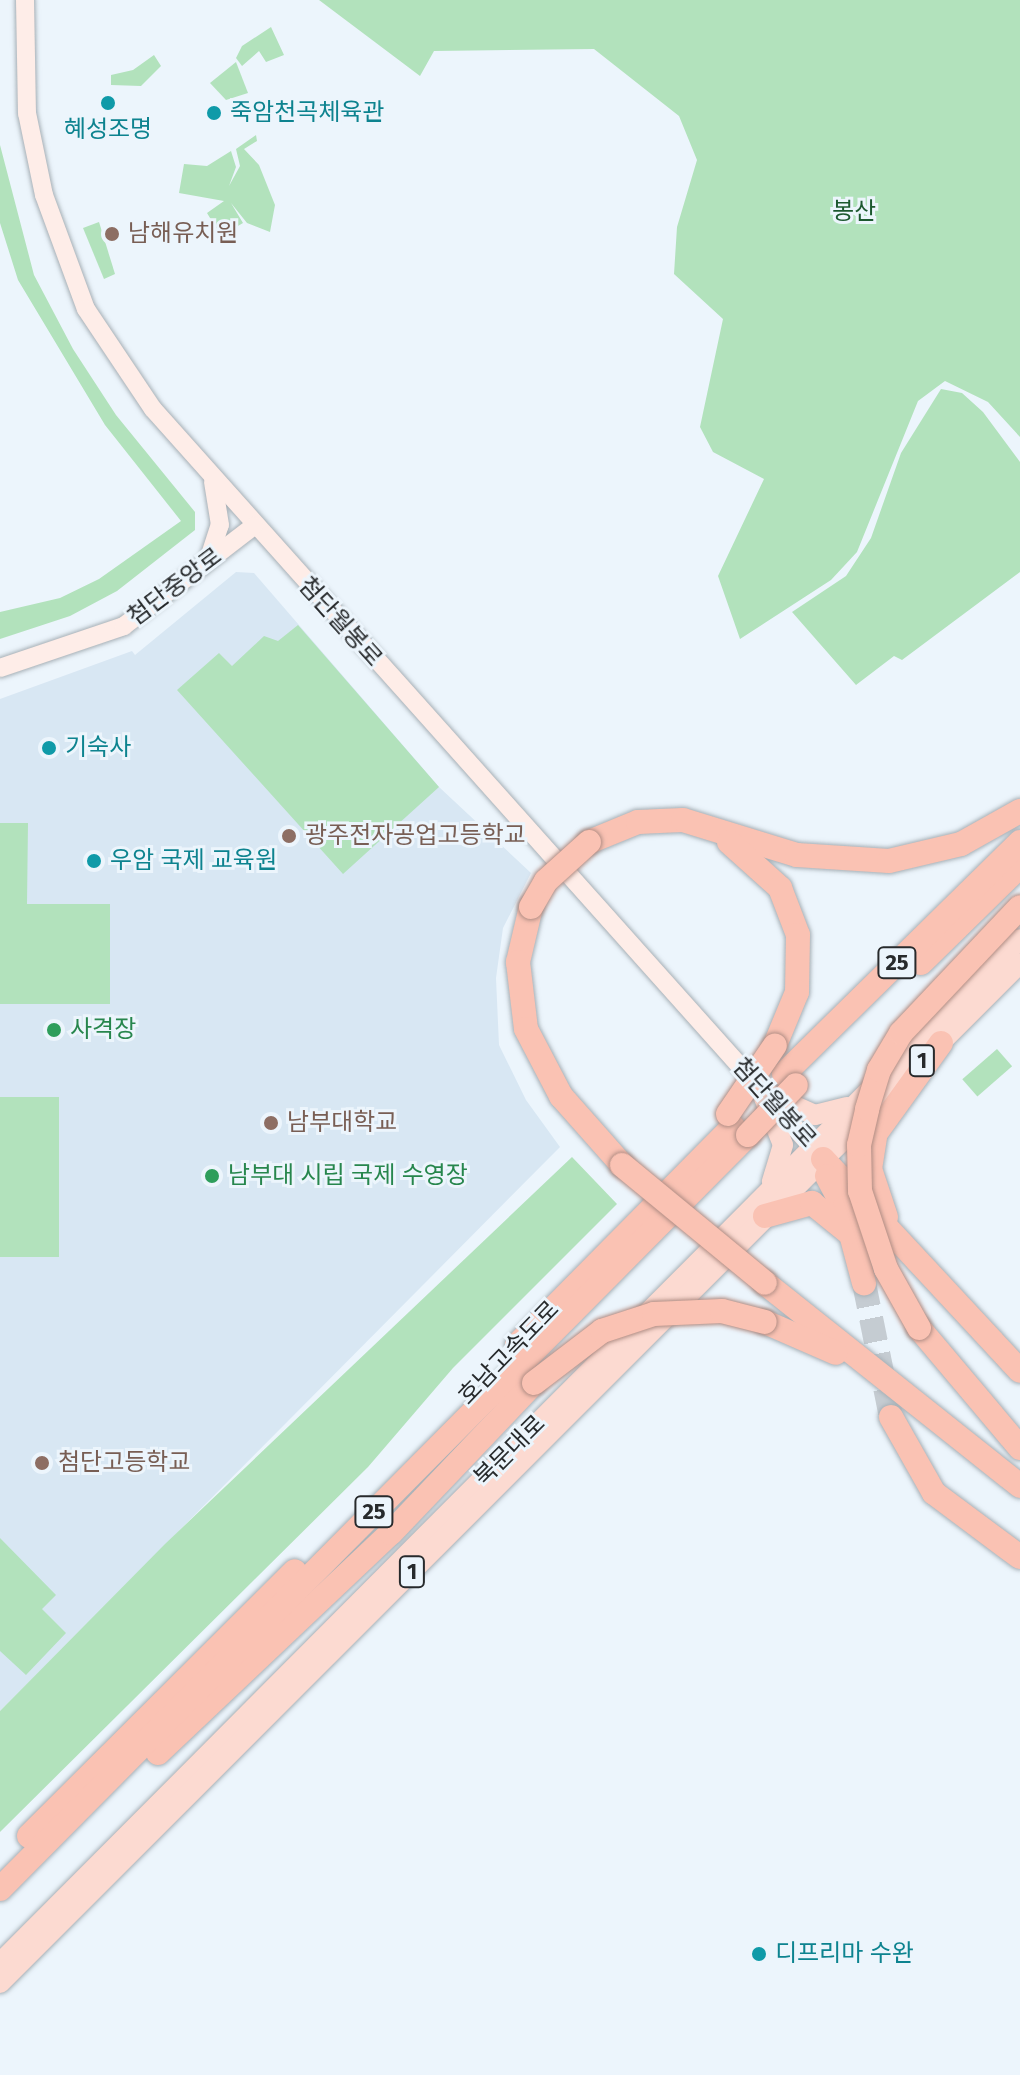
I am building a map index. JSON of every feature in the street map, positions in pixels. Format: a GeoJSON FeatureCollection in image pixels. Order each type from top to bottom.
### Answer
{"type":"FeatureCollection","features":[{"type":"Feature","properties":{"kind":"highway"},"geometry":{"type":"LineString","coordinates":[[1020,811],[961,844],[889,861],[797,855],[683,820],[638,822],[593,847],[562,881],[537,927],[532,987],[544,1038],[600,1123],[769,1278],[1020,1486]]}},
{"type":"Feature","properties":{"kind":"highway"},"geometry":{"type":"LineString","coordinates":[[587,1273],[728,1114],[775,1045],[794,1004],[801,956],[791,910],[766,869],[730,842],[680,829],[593,847]]}},
{"type":"Feature","properties":{"kind":"highway","name":"호남고속도로"},"geometry":{"type":"LineString","coordinates":[[0,1889],[1020,842]]}},
{"type":"Feature","properties":{"kind":"highway","name":"호남고속도로"},"geometry":{"type":"LineString","coordinates":[[790,1080],[1020,866]]}},
{"type":"Feature","properties":{"kind":"highway"},"geometry":{"type":"LineString","coordinates":[[1020,907],[901,1033],[879,1070],[859,1145],[860,1191],[886,1269],[919,1328],[1020,1448]]}},
{"type":"Feature","properties":{"kind":"highway"},"geometry":{"type":"LineString","coordinates":[[904,1241],[879,1202],[871,1152],[885,1115],[941,1043]]}},
{"type":"Feature","properties":{"kind":"highway","name":"호남고속도로"},"geometry":{"type":"LineString","coordinates":[[0,1866],[587,1273],[743,1129]]}},
{"type":"Feature","properties":{"kind":"highway"},"geometry":{"type":"LineString","coordinates":[[818,1153],[852,1238],[864,1283]]}},
{"type":"Feature","properties":{"kind":"highway"},"geometry":{"type":"LineString","coordinates":[[818,1153],[904,1241],[1020,1371]]}},
{"type":"Feature","properties":{"kind":"highway"},"geometry":{"type":"LineString","coordinates":[[762,1207],[812,1203],[838,1218],[852,1238]]}},
{"type":"Feature","properties":{"kind":"highway"},"geometry":{"type":"LineString","coordinates":[[769,1278],[1020,1464]]}},
{"type":"Feature","properties":{"kind":"highway"},"geometry":{"type":"LineString","coordinates":[[0,1903],[391,1533],[534,1383],[602,1331],[654,1314],[722,1311],[765,1322],[835,1352],[1020,1486]]}},
{"type":"Feature","properties":{"kind":"highway"},"geometry":{"type":"LineString","coordinates":[[891,1417],[934,1493],[1020,1557]]}},
{"type":"Feature","properties":{"kind":"main road","name":"북문대로"},"geometry":{"type":"LineString","coordinates":[[818,1153],[864,1095],[1020,939]]}},
{"type":"Feature","properties":{"kind":"main road","name":"북문대로"},"geometry":{"type":"LineString","coordinates":[[0,1963],[762,1207],[941,1043],[1020,963]]}},
{"type":"Feature","properties":{"kind":"main road"},"geometry":{"type":"LineString","coordinates":[[760,1088],[815,1115],[840,1111],[864,1095]]}},
{"type":"Feature","properties":{"kind":"main road"},"geometry":{"type":"LineString","coordinates":[[760,1088],[783,1145],[780,1165],[762,1207]]}},
{"type":"Feature","properties":{"kind":"main road","name":"북문대로"},"geometry":{"type":"LineString","coordinates":[[0,1983],[762,1207]]}},
{"type":"Feature","properties":{"kind":"street","name":"첨단월봉로"},"geometry":{"type":"LineString","coordinates":[[25,0],[27,113],[61,249],[86,309],[153,409],[254,526],[818,1153]]}},
{"type":"Feature","properties":{"kind":"street"},"geometry":{"type":"LineString","coordinates":[[207,564],[220,525],[211,476]]}},
{"type":"Feature","properties":{"kind":"street","name":"첨단중앙로"},"geometry":{"type":"LineString","coordinates":[[0,668],[124,626],[254,526]]}},
{"type":"Feature","properties":{"kind":"shaded area"},"geometry":{"type":"Polygon","coordinates":[[[236,572],[254,573],[439,787],[531,873],[503,928],[496,978],[499,1045],[526,1100],[560,1147],[0,1711],[0,699],[132,651],[135,655],[236,572]]]}},
{"type":"Feature","properties":{"kind":"green space","name":"봉산"},"geometry":{"type":"Polygon","coordinates":[[[319,0],[1020,0],[1020,437],[988,402],[945,381],[918,401],[857,552],[831,580],[740,639],[718,576],[764,479],[713,452],[700,427],[723,319],[674,274],[677,227],[697,160],[679,116],[594,49],[434,51],[420,76],[319,0]]]}},
{"type":"Feature","properties":{"kind":"green space"},"geometry":{"type":"Polygon","coordinates":[[[271,27],[284,55],[266,62],[259,51],[242,66],[236,58],[242,46],[271,27]]]}},
{"type":"Feature","properties":{"kind":"green space"},"geometry":{"type":"Polygon","coordinates":[[[154,55],[161,66],[141,86],[111,85],[111,75],[133,70],[154,55]]]}},
{"type":"Feature","properties":{"kind":"green space"},"geometry":{"type":"Polygon","coordinates":[[[236,62],[248,93],[226,100],[210,83],[236,62]]]}},
{"type":"Feature","properties":{"kind":"green space"},"geometry":{"type":"Polygon","coordinates":[[[256,135],[257,141],[244,149],[259,165],[275,205],[270,232],[247,223],[231,203],[243,223],[221,236],[207,213],[224,201],[179,193],[184,164],[207,166],[231,151],[236,167],[229,186],[240,166],[236,149],[256,135]]]}},
{"type":"Feature","properties":{"kind":"green space"},"geometry":{"type":"Polygon","coordinates":[[[0,145],[34,275],[73,349],[116,415],[195,512],[195,530],[117,591],[70,616],[0,639],[0,612],[60,598],[99,579],[181,521],[105,425],[18,280],[0,223],[0,145]]]}},
{"type":"Feature","properties":{"kind":"green space"},"geometry":{"type":"Polygon","coordinates":[[[99,222],[115,274],[104,279],[83,228],[99,222]]]}},
{"type":"Feature","properties":{"kind":"green space"},"geometry":{"type":"Polygon","coordinates":[[[941,389],[962,393],[983,412],[1020,462],[1020,572],[902,660],[894,656],[856,685],[792,612],[846,576],[871,538],[901,453],[941,389]]]}},
{"type":"Feature","properties":{"kind":"green space"},"geometry":{"type":"Polygon","coordinates":[[[298,625],[439,787],[343,874],[177,690],[219,653],[232,666],[264,636],[278,641],[298,625]]]}},
{"type":"Feature","properties":{"kind":"green space"},"geometry":{"type":"Polygon","coordinates":[[[0,823],[28,823],[27,904],[110,904],[110,1004],[0,1004],[0,823]]]}},
{"type":"Feature","properties":{"kind":"green space"},"geometry":{"type":"Polygon","coordinates":[[[997,1049],[1012,1066],[977,1097],[962,1079],[997,1049]]]}},
{"type":"Feature","properties":{"kind":"green space"},"geometry":{"type":"Polygon","coordinates":[[[0,1097],[59,1097],[59,1257],[0,1257],[0,1097]]]}},
{"type":"Feature","properties":{"kind":"green space"},"geometry":{"type":"Polygon","coordinates":[[[572,1157],[617,1204],[453,1368],[368,1467],[0,1832],[0,1711],[165,1544],[572,1157]]]}},
{"type":"Feature","properties":{"kind":"green space"},"geometry":{"type":"Polygon","coordinates":[[[0,1538],[56,1595],[42,1609],[66,1633],[26,1675],[0,1651],[0,1538]]]}},
{"type":"Feature","properties":{"kind":"tunnel"},"geometry":{"type":"LineString","coordinates":[[864,1283],[891,1417]]}},
{"type":"Feature","properties":{"kind":"place","name":"혜성조명"},"geometry":{"type":"Point","coordinates":[108,103]}},
{"type":"Feature","properties":{"kind":"place","name":"죽암천곡체육관"},"geometry":{"type":"Point","coordinates":[214,113]}},
{"type":"Feature","properties":{"kind":"place","name":"남해유치원"},"geometry":{"type":"Point","coordinates":[112,234]}},
{"type":"Feature","properties":{"kind":"place","name":"기숙사"},"geometry":{"type":"Point","coordinates":[49,748]}},
{"type":"Feature","properties":{"kind":"place","name":"광주전자공업고등학교"},"geometry":{"type":"Point","coordinates":[289,836]}},
{"type":"Feature","properties":{"kind":"place","name":"우암 국제 교육원"},"geometry":{"type":"Point","coordinates":[94,861]}},
{"type":"Feature","properties":{"kind":"place","name":"사격장"},"geometry":{"type":"Point","coordinates":[54,1030]}},
{"type":"Feature","properties":{"kind":"place","name":"남부대학교"},"geometry":{"type":"Point","coordinates":[271,1123]}},
{"type":"Feature","properties":{"kind":"place","name":"남부대 시립 국제 수영장"},"geometry":{"type":"Point","coordinates":[212,1176]}},
{"type":"Feature","properties":{"kind":"place","name":"첨단고등학교"},"geometry":{"type":"Point","coordinates":[42,1463]}},
{"type":"Feature","properties":{"kind":"place","name":"디프리마 수완"},"geometry":{"type":"Point","coordinates":[759,1954]}}]}
